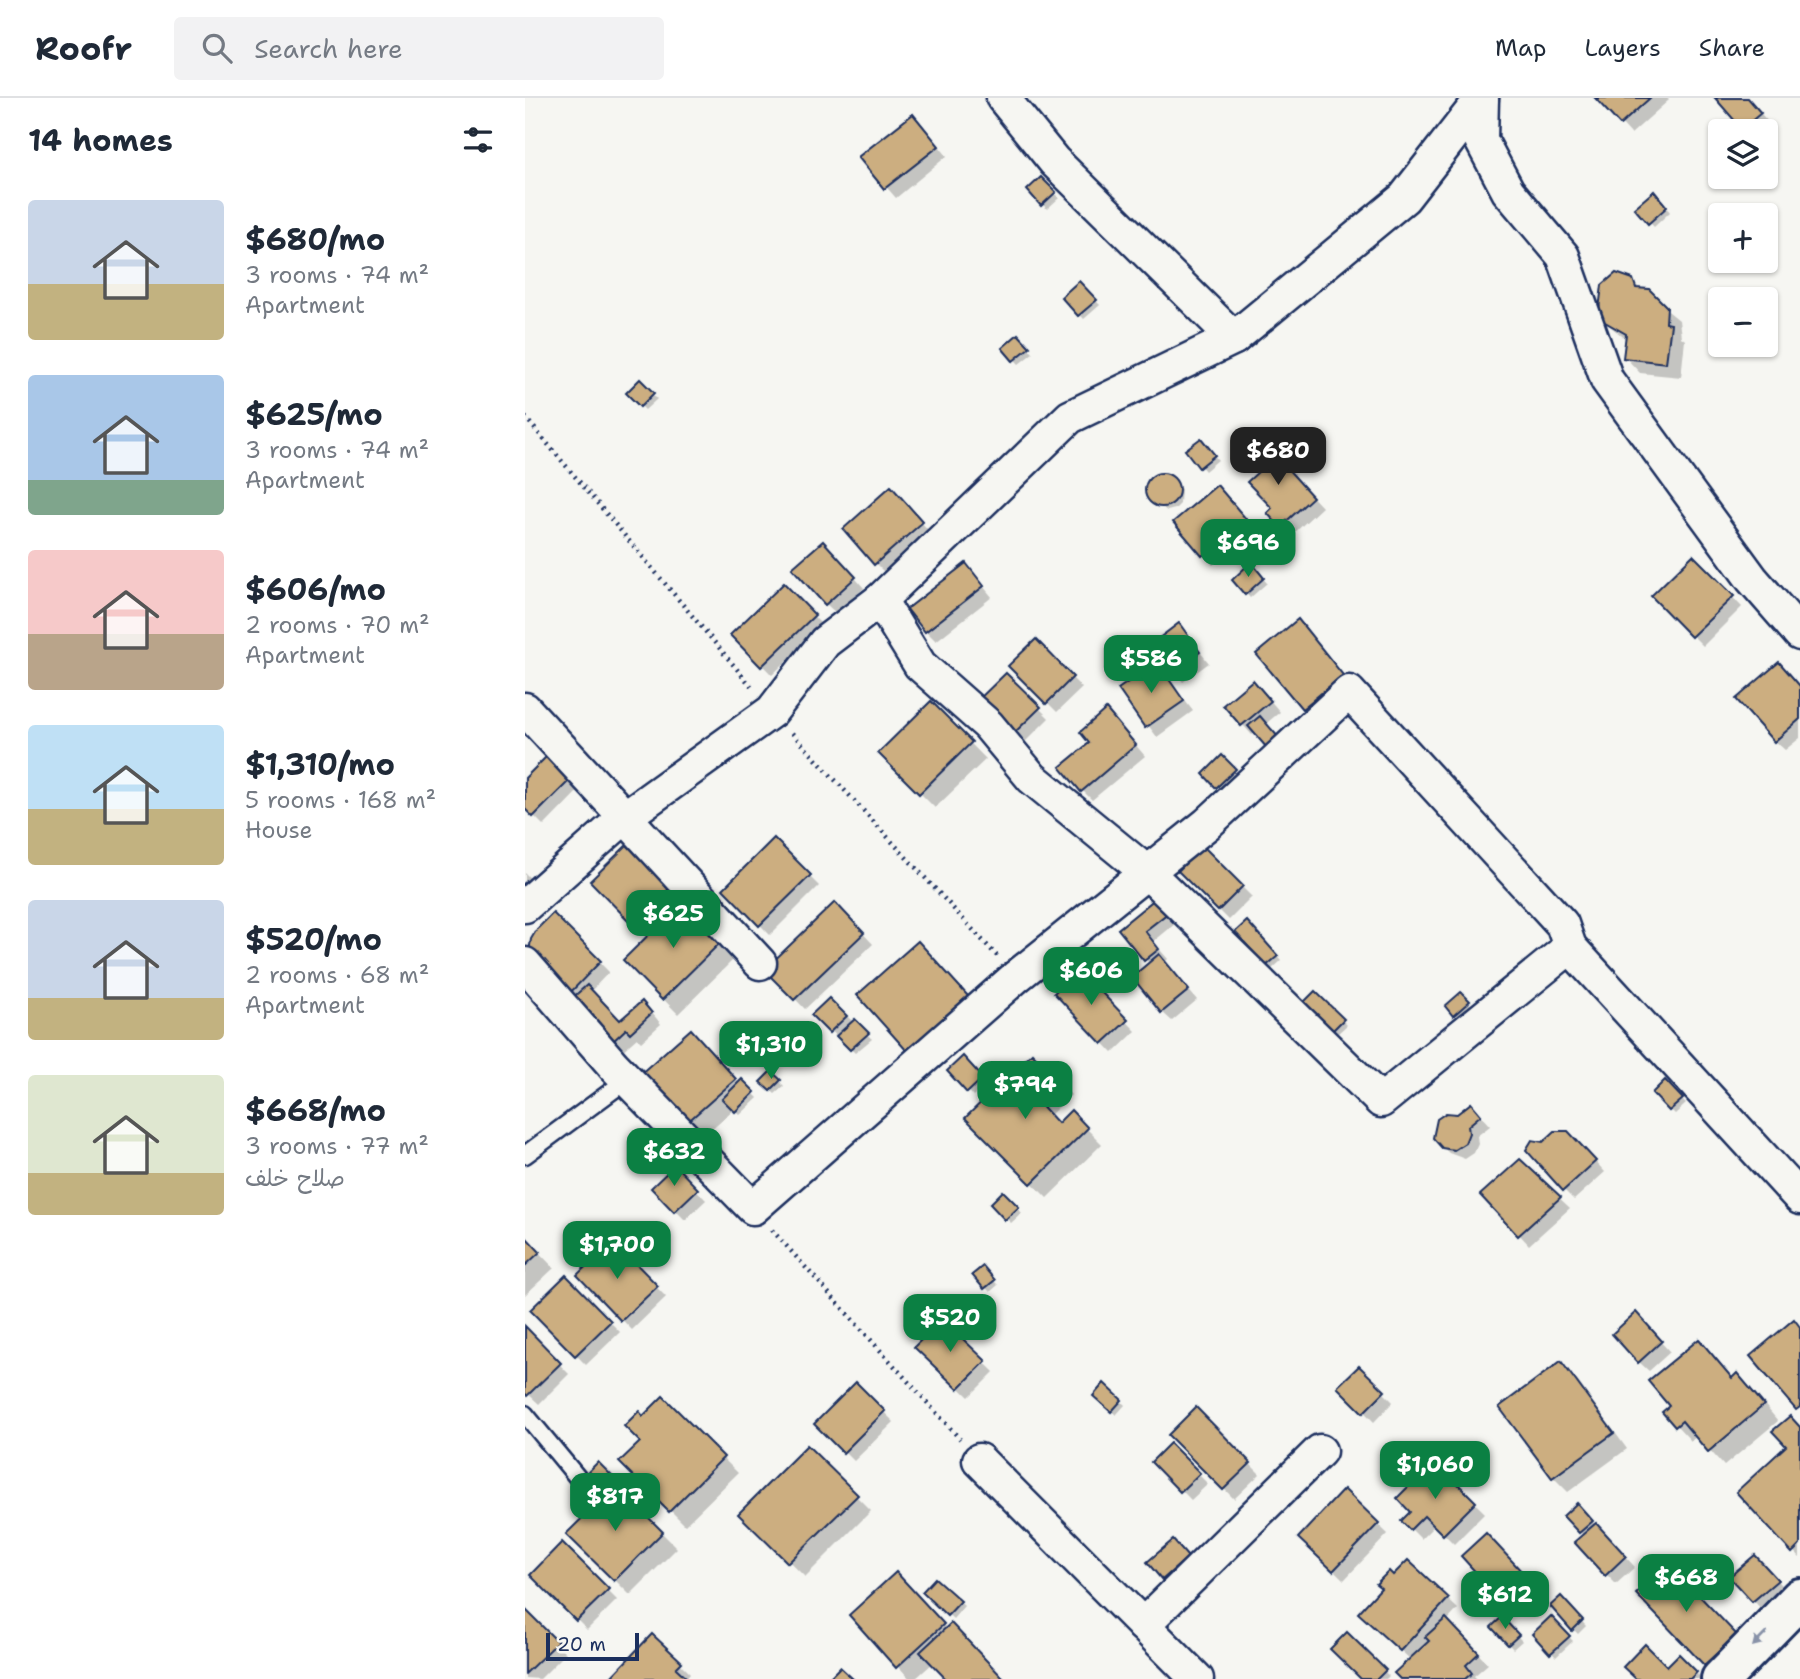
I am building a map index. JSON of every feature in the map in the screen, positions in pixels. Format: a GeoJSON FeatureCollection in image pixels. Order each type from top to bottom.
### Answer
{"type":"FeatureCollection","features":[{"type":"Feature","properties":{"kind":"main road"},"geometry":{"type":"LineString","coordinates":[[1721,1679],[1800,1598]]}},
{"type":"Feature","properties":{"kind":"main road"},"geometry":{"type":"LineString","coordinates":[[1758,1679],[1800,1634]]}},
{"type":"Feature","properties":{"kind":"street"},"geometry":{"type":"LineString","coordinates":[[1003,98],[1054,162],[1234,338]]}},
{"type":"Feature","properties":{"kind":"street"},"geometry":{"type":"LineString","coordinates":[[525,906],[626,816],[772,710],[825,642],[880,600],[1070,416],[1234,338],[1404,198],[1482,98]]}},
{"type":"Feature","properties":{"kind":"street"},"geometry":{"type":"LineString","coordinates":[[1482,98],[1481,140],[1508,191],[1563,256],[1607,380],[1752,579],[1800,634]]}},
{"type":"Feature","properties":{"kind":"street"},"geometry":{"type":"LineString","coordinates":[[880,600],[920,665],[988,725],[1032,778],[1148,873],[1381,1101],[1570,947]]}},
{"type":"Feature","properties":{"kind":"street"},"geometry":{"type":"LineString","coordinates":[[525,964],[628,1079],[753,1208],[1016,977],[1148,873],[1262,775],[1349,692],[1562,924],[1570,947],[1800,1198]]}},
{"type":"Feature","properties":{"kind":"street"},"geometry":{"type":"LineString","coordinates":[[525,709],[760,964]]}},
{"type":"Feature","properties":{"kind":"street"},"geometry":{"type":"LineString","coordinates":[[1143,1625],[1320,1451]]}},
{"type":"Feature","properties":{"kind":"street"},"geometry":{"type":"LineString","coordinates":[[979,1460],[1197,1679]]}},
{"type":"Feature","properties":{"kind":"lane"},"geometry":{"type":"LineString","coordinates":[[525,1155],[628,1079]]}},
{"type":"Feature","properties":{"kind":"lane"},"geometry":{"type":"LineString","coordinates":[[525,1414],[583,1483]]}},
{"type":"Feature","properties":{"kind":"path"},"geometry":{"type":"LineString","coordinates":[[753,1208],[979,1460]]}},
{"type":"Feature","properties":{"kind":"building"},"geometry":{"type":"Polygon","coordinates":[[[1595,98],[1650,98],[1620,125],[1595,98]]]}},
{"type":"Feature","properties":{"kind":"building"},"geometry":{"type":"Polygon","coordinates":[[[1715,98],[1748,98],[1761,113],[1754,119],[1733,119],[1715,98]]]}},
{"type":"Feature","properties":{"kind":"building"},"geometry":{"type":"Polygon","coordinates":[[[913,114],[939,146],[884,189],[858,157],[913,114]]]}},
{"type":"Feature","properties":{"kind":"building"},"geometry":{"type":"Polygon","coordinates":[[[1041,177],[1056,192],[1041,206],[1027,190],[1041,177]]]}},
{"type":"Feature","properties":{"kind":"building"},"geometry":{"type":"Polygon","coordinates":[[[1654,191],[1667,207],[1648,224],[1634,208],[1654,191]]]}},
{"type":"Feature","properties":{"kind":"building"},"geometry":{"type":"Polygon","coordinates":[[[1616,273],[1633,279],[1636,288],[1649,289],[1667,307],[1666,323],[1671,324],[1666,363],[1623,358],[1626,334],[1598,318],[1602,285],[1616,273]]]}},
{"type":"Feature","properties":{"kind":"building"},"geometry":{"type":"Polygon","coordinates":[[[1079,281],[1097,300],[1078,316],[1061,297],[1079,281]]]}},
{"type":"Feature","properties":{"kind":"building"},"geometry":{"type":"Polygon","coordinates":[[[1018,334],[1030,347],[1013,361],[1002,348],[1018,334]]]}},
{"type":"Feature","properties":{"kind":"building"},"geometry":{"type":"Polygon","coordinates":[[[640,379],[654,393],[640,407],[626,393],[640,379]]]}},
{"type":"Feature","properties":{"kind":"building"},"geometry":{"type":"Polygon","coordinates":[[[1201,438],[1215,455],[1199,468],[1185,450],[1201,438]]]}},
{"type":"Feature","properties":{"kind":"building"},"geometry":{"type":"Polygon","coordinates":[[[1268,447],[1313,497],[1280,527],[1267,513],[1272,508],[1247,482],[1258,472],[1250,463],[1268,447]]]}},
{"type":"Feature","properties":{"kind":"building"},"geometry":{"type":"Polygon","coordinates":[[[1162,473],[1174,478],[1179,490],[1174,502],[1162,507],[1150,502],[1145,490],[1150,478],[1162,473]]]}},
{"type":"Feature","properties":{"kind":"building"},"geometry":{"type":"Polygon","coordinates":[[[1217,485],[1246,519],[1202,556],[1173,522],[1217,485]]]}},
{"type":"Feature","properties":{"kind":"building"},"geometry":{"type":"Polygon","coordinates":[[[891,486],[923,522],[874,565],[843,529],[891,486]]]}},
{"type":"Feature","properties":{"kind":"building"},"geometry":{"type":"Polygon","coordinates":[[[823,541],[856,577],[825,605],[792,568],[823,541]]]}},
{"type":"Feature","properties":{"kind":"building"},"geometry":{"type":"Polygon","coordinates":[[[1693,555],[1734,596],[1691,637],[1651,596],[1693,555]]]}},
{"type":"Feature","properties":{"kind":"building"},"geometry":{"type":"Polygon","coordinates":[[[1251,562],[1264,578],[1245,595],[1232,580],[1251,562]]]}},
{"type":"Feature","properties":{"kind":"building"},"geometry":{"type":"Polygon","coordinates":[[[966,563],[984,586],[925,632],[907,609],[966,563]]]}},
{"type":"Feature","properties":{"kind":"building"},"geometry":{"type":"Polygon","coordinates":[[[784,583],[815,615],[761,667],[730,635],[784,583]]]}},
{"type":"Feature","properties":{"kind":"building"},"geometry":{"type":"Polygon","coordinates":[[[1298,619],[1343,675],[1302,709],[1256,654],[1298,619]]]}},
{"type":"Feature","properties":{"kind":"building"},"geometry":{"type":"Polygon","coordinates":[[[1179,623],[1200,652],[1171,673],[1150,645],[1179,623]]]}},
{"type":"Feature","properties":{"kind":"building"},"geometry":{"type":"Polygon","coordinates":[[[1036,639],[1073,677],[1046,704],[1008,666],[1036,639]]]}},
{"type":"Feature","properties":{"kind":"building"},"geometry":{"type":"Polygon","coordinates":[[[1157,662],[1184,701],[1145,728],[1118,689],[1157,662]]]}},
{"type":"Feature","properties":{"kind":"building"},"geometry":{"type":"Polygon","coordinates":[[[1779,662],[1800,686],[1800,719],[1774,742],[1736,699],[1779,662]]]}},
{"type":"Feature","properties":{"kind":"building"},"geometry":{"type":"Polygon","coordinates":[[[1006,673],[1041,707],[1010,737],[976,702],[1006,673]]]}},
{"type":"Feature","properties":{"kind":"building"},"geometry":{"type":"Polygon","coordinates":[[[1253,680],[1271,701],[1241,726],[1223,705],[1253,680]]]}},
{"type":"Feature","properties":{"kind":"building"},"geometry":{"type":"Polygon","coordinates":[[[931,701],[972,742],[919,794],[878,753],[931,701]]]}},
{"type":"Feature","properties":{"kind":"building"},"geometry":{"type":"Polygon","coordinates":[[[1106,709],[1136,745],[1081,792],[1060,767],[1089,743],[1080,732],[1106,709]]]}},
{"type":"Feature","properties":{"kind":"building"},"geometry":{"type":"Polygon","coordinates":[[[1260,716],[1279,738],[1267,748],[1248,726],[1260,716]]]}},
{"type":"Feature","properties":{"kind":"building"},"geometry":{"type":"Polygon","coordinates":[[[1222,755],[1236,769],[1216,788],[1203,774],[1222,755]]]}},
{"type":"Feature","properties":{"kind":"building"},"geometry":{"type":"Polygon","coordinates":[[[547,756],[571,779],[533,817],[525,809],[525,778],[547,756]]]}},
{"type":"Feature","properties":{"kind":"building"},"geometry":{"type":"Polygon","coordinates":[[[774,838],[811,875],[759,926],[723,889],[774,838]]]}},
{"type":"Feature","properties":{"kind":"building"},"geometry":{"type":"Polygon","coordinates":[[[627,845],[670,888],[633,925],[590,881],[627,845]]]}},
{"type":"Feature","properties":{"kind":"building"},"geometry":{"type":"Polygon","coordinates":[[[1203,846],[1243,886],[1218,911],[1178,871],[1203,846]]]}},
{"type":"Feature","properties":{"kind":"building"},"geometry":{"type":"Polygon","coordinates":[[[1161,894],[1173,909],[1145,931],[1159,949],[1144,961],[1118,929],[1161,894]]]}},
{"type":"Feature","properties":{"kind":"building"},"geometry":{"type":"Polygon","coordinates":[[[683,901],[722,941],[662,1000],[623,960],[683,901]]]}},
{"type":"Feature","properties":{"kind":"building"},"geometry":{"type":"Polygon","coordinates":[[[835,902],[864,933],[794,1000],[764,970],[835,902]]]}},
{"type":"Feature","properties":{"kind":"building"},"geometry":{"type":"Polygon","coordinates":[[[553,913],[601,961],[564,999],[529,952],[531,939],[537,929],[553,913]]]}},
{"type":"Feature","properties":{"kind":"building"},"geometry":{"type":"Polygon","coordinates":[[[1247,921],[1278,956],[1266,966],[1235,932],[1247,921]]]}},
{"type":"Feature","properties":{"kind":"building"},"geometry":{"type":"Polygon","coordinates":[[[918,941],[968,996],[907,1051],[857,995],[918,941]]]}},
{"type":"Feature","properties":{"kind":"building"},"geometry":{"type":"Polygon","coordinates":[[[1159,954],[1189,990],[1161,1013],[1132,977],[1159,954]]]}},
{"type":"Feature","properties":{"kind":"building"},"geometry":{"type":"Polygon","coordinates":[[[1079,969],[1128,1020],[1102,1044],[1054,993],[1079,969]]]}},
{"type":"Feature","properties":{"kind":"building"},"geometry":{"type":"Polygon","coordinates":[[[587,985],[620,1020],[642,1001],[652,1013],[630,1033],[626,1029],[610,1044],[570,1000],[587,985]]]}},
{"type":"Feature","properties":{"kind":"building"},"geometry":{"type":"Polygon","coordinates":[[[1315,991],[1344,1019],[1332,1031],[1303,1003],[1315,991]]]}},
{"type":"Feature","properties":{"kind":"building"},"geometry":{"type":"Polygon","coordinates":[[[1461,992],[1470,1001],[1453,1016],[1445,1006],[1461,992]]]}},
{"type":"Feature","properties":{"kind":"building"},"geometry":{"type":"Polygon","coordinates":[[[829,998],[847,1016],[829,1033],[811,1015],[829,998]]]}},
{"type":"Feature","properties":{"kind":"building"},"geometry":{"type":"Polygon","coordinates":[[[855,1019],[869,1033],[850,1050],[836,1036],[855,1019]]]}},
{"type":"Feature","properties":{"kind":"building"},"geometry":{"type":"Polygon","coordinates":[[[691,1029],[736,1079],[684,1125],[639,1075],[691,1029]]]}},
{"type":"Feature","properties":{"kind":"building"},"geometry":{"type":"Polygon","coordinates":[[[1032,1053],[1057,1078],[1036,1099],[1058,1123],[1071,1110],[1088,1128],[1031,1184],[965,1118],[1032,1053]]]}},
{"type":"Feature","properties":{"kind":"building"},"geometry":{"type":"Polygon","coordinates":[[[963,1056],[983,1078],[967,1093],[947,1071],[963,1056]]]}},
{"type":"Feature","properties":{"kind":"building"},"geometry":{"type":"Polygon","coordinates":[[[771,1071],[781,1080],[770,1091],[760,1082],[771,1071]]]}},
{"type":"Feature","properties":{"kind":"building"},"geometry":{"type":"Polygon","coordinates":[[[742,1079],[755,1092],[735,1112],[722,1099],[742,1079]]]}},
{"type":"Feature","properties":{"kind":"building"},"geometry":{"type":"Polygon","coordinates":[[[1665,1080],[1683,1099],[1669,1111],[1652,1093],[1665,1080]]]}},
{"type":"Feature","properties":{"kind":"building"},"geometry":{"type":"Polygon","coordinates":[[[1471,1103],[1481,1115],[1468,1126],[1469,1133],[1465,1143],[1454,1150],[1442,1148],[1433,1138],[1437,1119],[1446,1113],[1457,1114],[1471,1103]]]}},
{"type":"Feature","properties":{"kind":"building"},"geometry":{"type":"Polygon","coordinates":[[[1555,1131],[1568,1131],[1596,1161],[1563,1191],[1526,1150],[1532,1140],[1543,1142],[1555,1131]]]}},
{"type":"Feature","properties":{"kind":"building"},"geometry":{"type":"Polygon","coordinates":[[[1520,1159],[1561,1197],[1518,1236],[1480,1195],[1520,1159]]]}},
{"type":"Feature","properties":{"kind":"building"},"geometry":{"type":"Polygon","coordinates":[[[675,1165],[698,1189],[674,1212],[651,1188],[675,1165]]]}},
{"type":"Feature","properties":{"kind":"building"},"geometry":{"type":"Polygon","coordinates":[[[1003,1191],[1019,1207],[1005,1220],[990,1204],[1003,1191]]]}},
{"type":"Feature","properties":{"kind":"building"},"geometry":{"type":"Polygon","coordinates":[[[525,1236],[540,1252],[525,1266],[525,1236]]]}},
{"type":"Feature","properties":{"kind":"building"},"geometry":{"type":"Polygon","coordinates":[[[613,1240],[658,1286],[621,1321],[577,1275],[613,1240]]]}},
{"type":"Feature","properties":{"kind":"building"},"geometry":{"type":"Polygon","coordinates":[[[983,1266],[995,1280],[984,1289],[972,1275],[983,1266]]]}},
{"type":"Feature","properties":{"kind":"building"},"geometry":{"type":"Polygon","coordinates":[[[566,1275],[611,1321],[575,1356],[530,1310],[566,1275]]]}},
{"type":"Feature","properties":{"kind":"building"},"geometry":{"type":"Polygon","coordinates":[[[1636,1312],[1662,1341],[1638,1363],[1612,1334],[1636,1312]]]}},
{"type":"Feature","properties":{"kind":"building"},"geometry":{"type":"Polygon","coordinates":[[[942,1319],[986,1361],[958,1389],[914,1347],[942,1319]]]}},
{"type":"Feature","properties":{"kind":"building"},"geometry":{"type":"Polygon","coordinates":[[[1794,1319],[1800,1327],[1800,1407],[1796,1410],[1750,1356],[1794,1319]]]}},
{"type":"Feature","properties":{"kind":"building"},"geometry":{"type":"Polygon","coordinates":[[[525,1326],[561,1363],[527,1396],[525,1393],[525,1326]]]}},
{"type":"Feature","properties":{"kind":"building"},"geometry":{"type":"Polygon","coordinates":[[[1699,1339],[1732,1378],[1737,1373],[1764,1405],[1708,1452],[1682,1421],[1675,1427],[1662,1412],[1669,1406],[1648,1381],[1699,1339]]]}},
{"type":"Feature","properties":{"kind":"building"},"geometry":{"type":"Polygon","coordinates":[[[1561,1361],[1614,1433],[1552,1478],[1499,1407],[1561,1361]]]}},
{"type":"Feature","properties":{"kind":"building"},"geometry":{"type":"Polygon","coordinates":[[[1359,1366],[1385,1391],[1363,1413],[1337,1387],[1359,1366]]]}},
{"type":"Feature","properties":{"kind":"building"},"geometry":{"type":"Polygon","coordinates":[[[856,1382],[885,1411],[843,1453],[814,1424],[856,1382]]]}},
{"type":"Feature","properties":{"kind":"building"},"geometry":{"type":"Polygon","coordinates":[[[1104,1383],[1122,1400],[1111,1412],[1093,1396],[1104,1383]]]}},
{"type":"Feature","properties":{"kind":"building"},"geometry":{"type":"Polygon","coordinates":[[[663,1396],[724,1457],[669,1512],[619,1462],[640,1442],[624,1426],[639,1411],[643,1416],[663,1396]]]}},
{"type":"Feature","properties":{"kind":"building"},"geometry":{"type":"Polygon","coordinates":[[[1196,1407],[1251,1463],[1223,1490],[1168,1435],[1196,1407]]]}},
{"type":"Feature","properties":{"kind":"building"},"geometry":{"type":"Polygon","coordinates":[[[1790,1416],[1800,1427],[1800,1545],[1792,1553],[1736,1492],[1786,1446],[1772,1431],[1790,1416]]]}},
{"type":"Feature","properties":{"kind":"building"},"geometry":{"type":"Polygon","coordinates":[[[1170,1443],[1200,1473],[1180,1492],[1151,1462],[1170,1443]]]}},
{"type":"Feature","properties":{"kind":"building"},"geometry":{"type":"Polygon","coordinates":[[[807,1445],[858,1495],[788,1563],[738,1514],[807,1445]]]}},
{"type":"Feature","properties":{"kind":"building"},"geometry":{"type":"Polygon","coordinates":[[[598,1462],[614,1478],[599,1494],[582,1478],[598,1462]]]}},
{"type":"Feature","properties":{"kind":"building"},"geometry":{"type":"Polygon","coordinates":[[[1440,1466],[1476,1502],[1443,1535],[1424,1516],[1410,1530],[1401,1521],[1410,1512],[1397,1498],[1422,1473],[1428,1479],[1440,1466]]]}},
{"type":"Feature","properties":{"kind":"building"},"geometry":{"type":"Polygon","coordinates":[[[616,1485],[663,1532],[614,1581],[566,1534],[616,1485]]]}},
{"type":"Feature","properties":{"kind":"building"},"geometry":{"type":"Polygon","coordinates":[[[1344,1489],[1379,1523],[1333,1571],[1298,1538],[1344,1489]]]}},
{"type":"Feature","properties":{"kind":"building"},"geometry":{"type":"Polygon","coordinates":[[[1577,1503],[1593,1521],[1579,1533],[1563,1516],[1577,1503]]]}},
{"type":"Feature","properties":{"kind":"building"},"geometry":{"type":"Polygon","coordinates":[[[1596,1523],[1626,1556],[1605,1576],[1574,1542],[1596,1523]]]}},
{"type":"Feature","properties":{"kind":"building"},"geometry":{"type":"Polygon","coordinates":[[[1486,1533],[1537,1588],[1517,1607],[1501,1590],[1484,1605],[1468,1588],[1480,1577],[1461,1556],[1486,1533]]]}},
{"type":"Feature","properties":{"kind":"building"},"geometry":{"type":"Polygon","coordinates":[[[1173,1540],[1188,1557],[1162,1580],[1147,1562],[1173,1540]]]}},
{"type":"Feature","properties":{"kind":"building"},"geometry":{"type":"Polygon","coordinates":[[[562,1542],[609,1589],[576,1621],[530,1575],[562,1542]]]}},
{"type":"Feature","properties":{"kind":"building"},"geometry":{"type":"Polygon","coordinates":[[[1755,1555],[1778,1580],[1752,1602],[1729,1577],[1755,1555]]]}},
{"type":"Feature","properties":{"kind":"building"},"geometry":{"type":"Polygon","coordinates":[[[1408,1560],[1449,1598],[1400,1651],[1358,1613],[1381,1588],[1376,1584],[1389,1571],[1393,1575],[1408,1560]]]}},
{"type":"Feature","properties":{"kind":"building"},"geometry":{"type":"Polygon","coordinates":[[[1668,1563],[1737,1635],[1704,1665],[1636,1594],[1668,1563]]]}},
{"type":"Feature","properties":{"kind":"building"},"geometry":{"type":"Polygon","coordinates":[[[896,1572],[944,1624],[896,1668],[849,1615],[896,1572]]]}},
{"type":"Feature","properties":{"kind":"building"},"geometry":{"type":"Polygon","coordinates":[[[935,1578],[961,1601],[947,1616],[922,1592],[935,1578]]]}},
{"type":"Feature","properties":{"kind":"building"},"geometry":{"type":"Polygon","coordinates":[[[1561,1596],[1583,1620],[1572,1631],[1550,1606],[1561,1596]]]}},
{"type":"Feature","properties":{"kind":"building"},"geometry":{"type":"Polygon","coordinates":[[[525,1609],[558,1642],[525,1674],[525,1609]]]}},
{"type":"Feature","properties":{"kind":"building"},"geometry":{"type":"Polygon","coordinates":[[[1551,1616],[1570,1636],[1550,1654],[1532,1634],[1551,1616]]]}},
{"type":"Feature","properties":{"kind":"building"},"geometry":{"type":"Polygon","coordinates":[[[1502,1617],[1519,1635],[1508,1645],[1491,1627],[1502,1617]]]}},
{"type":"Feature","properties":{"kind":"building"},"geometry":{"type":"Polygon","coordinates":[[[1446,1618],[1479,1653],[1466,1665],[1472,1673],[1465,1679],[1400,1679],[1394,1673],[1429,1641],[1425,1637],[1446,1618]]]}},
{"type":"Feature","properties":{"kind":"building"},"geometry":{"type":"Polygon","coordinates":[[[951,1623],[1004,1679],[946,1679],[920,1652],[951,1623]]]}},
{"type":"Feature","properties":{"kind":"building"},"geometry":{"type":"Polygon","coordinates":[[[1347,1632],[1386,1670],[1377,1679],[1361,1679],[1330,1649],[1347,1632]]]}},
{"type":"Feature","properties":{"kind":"building"},"geometry":{"type":"Polygon","coordinates":[[[652,1634],[682,1662],[676,1668],[688,1679],[609,1679],[652,1634]]]}},
{"type":"Feature","properties":{"kind":"building"},"geometry":{"type":"Polygon","coordinates":[[[1645,1644],[1667,1666],[1679,1654],[1697,1672],[1690,1679],[1636,1679],[1623,1667],[1645,1644]]]}},
{"type":"Feature","properties":{"kind":"building"},"geometry":{"type":"Polygon","coordinates":[[[840,1667],[853,1679],[828,1679],[840,1667]]]}}]}
